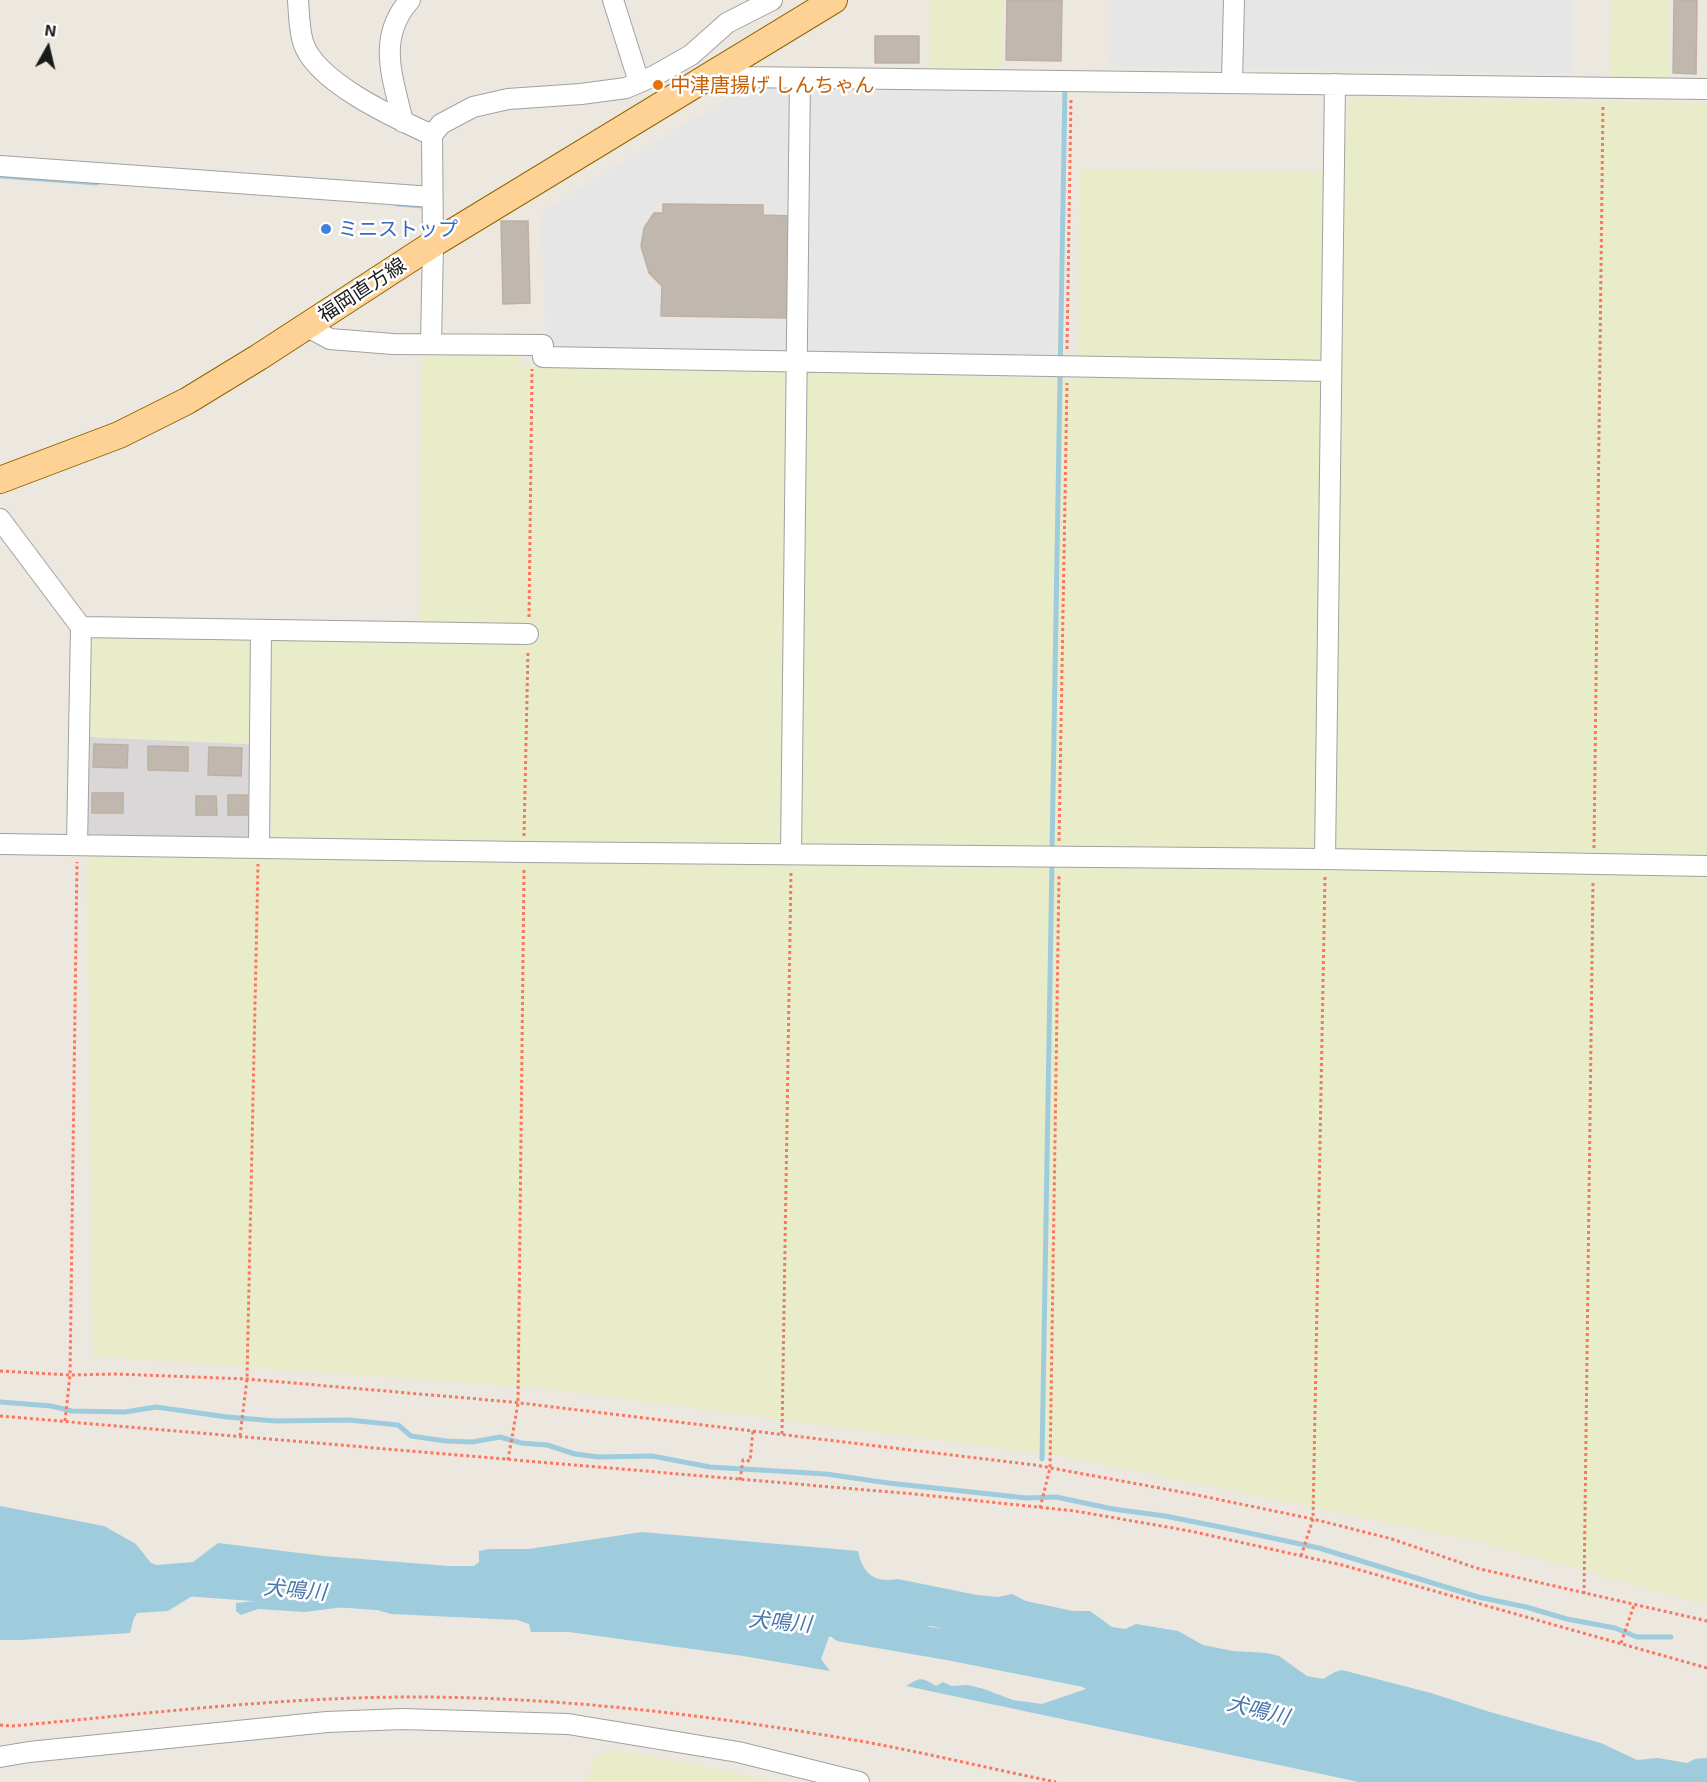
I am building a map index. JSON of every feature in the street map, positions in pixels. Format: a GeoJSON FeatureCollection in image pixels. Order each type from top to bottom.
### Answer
{"type":"FeatureCollection","features":[{"type":"Feature","properties":{"kind":"main road","name":"福岡直方線"},"geometry":{"type":"LineString","coordinates":[[0,480],[119,435],[177,406],[259,357],[433,244],[834,0]]}},
{"type":"Feature","properties":{"kind":"street"},"geometry":{"type":"LineString","coordinates":[[298,0],[303,42],[313,62],[352,94],[432,135]]}},
{"type":"Feature","properties":{"kind":"street"},"geometry":{"type":"LineString","coordinates":[[403,122],[388,55],[390,35],[410,0]]}},
{"type":"Feature","properties":{"kind":"street"},"geometry":{"type":"LineString","coordinates":[[613,0],[639,82]]}},
{"type":"Feature","properties":{"kind":"street"},"geometry":{"type":"LineString","coordinates":[[431,344],[432,135],[441,124],[473,106],[508,99],[626,88],[654,76],[691,55],[726,23],[772,0]]}},
{"type":"Feature","properties":{"kind":"street"},"geometry":{"type":"LineString","coordinates":[[1232,82],[1234,0]]}},
{"type":"Feature","properties":{"kind":"street"},"geometry":{"type":"LineString","coordinates":[[726,65],[740,77],[1707,89]]}},
{"type":"Feature","properties":{"kind":"street"},"geometry":{"type":"LineString","coordinates":[[791,854],[800,78]]}},
{"type":"Feature","properties":{"kind":"street"},"geometry":{"type":"LineString","coordinates":[[1325,860],[1335,84]]}},
{"type":"Feature","properties":{"kind":"street"},"geometry":{"type":"LineString","coordinates":[[0,166],[432,197]]}},
{"type":"Feature","properties":{"kind":"street"},"geometry":{"type":"LineString","coordinates":[[306,326],[330,339],[393,344],[543,345],[538,358],[1331,371]]}},
{"type":"Feature","properties":{"kind":"street"},"geometry":{"type":"LineString","coordinates":[[0,519],[81,627],[77,845]]}},
{"type":"Feature","properties":{"kind":"street"},"geometry":{"type":"LineString","coordinates":[[81,627],[528,634]]}},
{"type":"Feature","properties":{"kind":"street"},"geometry":{"type":"LineString","coordinates":[[259,847],[261,630]]}},
{"type":"Feature","properties":{"kind":"street"},"geometry":{"type":"LineString","coordinates":[[0,844],[1707,866]]}},
{"type":"Feature","properties":{"kind":"street"},"geometry":{"type":"LineString","coordinates":[[0,1756],[327,1722],[414,1719],[568,1724],[738,1752],[859,1782]]}},
{"type":"Feature","properties":{"kind":"path"},"geometry":{"type":"LineString","coordinates":[[1040,1508],[1050,1468],[1071,80]]}},
{"type":"Feature","properties":{"kind":"path"},"geometry":{"type":"LineString","coordinates":[[1584,1594],[1603,87]]}},
{"type":"Feature","properties":{"kind":"path"},"geometry":{"type":"LineString","coordinates":[[508,1460],[518,1402],[528,634],[538,358]]}},
{"type":"Feature","properties":{"kind":"path"},"geometry":{"type":"LineString","coordinates":[[65,1421],[70,1375],[77,845]]}},
{"type":"Feature","properties":{"kind":"path"},"geometry":{"type":"LineString","coordinates":[[240,1437],[247,1379],[259,847]]}},
{"type":"Feature","properties":{"kind":"path"},"geometry":{"type":"LineString","coordinates":[[782,1434],[791,854]]}},
{"type":"Feature","properties":{"kind":"path"},"geometry":{"type":"LineString","coordinates":[[1301,1556],[1313,1519],[1325,860]]}},
{"type":"Feature","properties":{"kind":"path"},"geometry":{"type":"LineString","coordinates":[[0,1371],[247,1379],[518,1402],[1050,1468],[1313,1519],[1392,1539],[1476,1568],[1707,1621]]}},
{"type":"Feature","properties":{"kind":"path"},"geometry":{"type":"LineString","coordinates":[[0,1416],[914,1494],[1075,1511],[1190,1531],[1342,1565],[1707,1668]]}},
{"type":"Feature","properties":{"kind":"path"},"geometry":{"type":"LineString","coordinates":[[740,1480],[743,1460],[750,1461],[753,1431]]}},
{"type":"Feature","properties":{"kind":"path"},"geometry":{"type":"LineString","coordinates":[[1621,1644],[1634,1605]]}},
{"type":"Feature","properties":{"kind":"path"},"geometry":{"type":"LineString","coordinates":[[819,1734],[1056,1782]]}},
{"type":"Feature","properties":{"kind":"shaded area"},"geometry":{"type":"Polygon","coordinates":[[[1111,0],[1574,0],[1572,73],[1110,67],[1111,0]]]}},
{"type":"Feature","properties":{"kind":"shaded area"},"geometry":{"type":"Polygon","coordinates":[[[793,87],[1063,94],[1055,355],[552,347],[552,340],[546,340],[541,212],[746,88],[793,87]],[[663,204],[663,213],[654,213],[644,228],[641,246],[650,273],[661,286],[661,316],[789,318],[791,216],[763,215],[763,205],[663,204]]]}},
{"type":"Feature","properties":{"kind":"shaded area"},"geometry":{"type":"Polygon","coordinates":[[[90,737],[251,744],[251,838],[86,835],[90,737]]]}},
{"type":"Feature","properties":{"kind":"green space"},"geometry":{"type":"Polygon","coordinates":[[[930,0],[1003,0],[1002,68],[929,67],[930,0]]]}},
{"type":"Feature","properties":{"kind":"green space"},"geometry":{"type":"Polygon","coordinates":[[[1612,0],[1670,0],[1669,77],[1609,77],[1612,0]]]}},
{"type":"Feature","properties":{"kind":"green space"},"geometry":{"type":"Polygon","coordinates":[[[1349,98],[1707,103],[1707,1605],[1477,1541],[1069,1457],[543,1388],[93,1356],[87,854],[272,858],[269,745],[90,737],[90,637],[419,643],[422,357],[519,353],[521,366],[1078,379],[1080,169],[1344,173],[1349,98]]]}},
{"type":"Feature","properties":{"kind":"green space"},"geometry":{"type":"Polygon","coordinates":[[[612,1749],[777,1782],[587,1782],[595,1757],[612,1749]]]}},
{"type":"Feature","properties":{"kind":"water"},"geometry":{"type":"Polygon","coordinates":[[[0,1506],[104,1526],[136,1544],[151,1563],[157,1565],[193,1562],[218,1543],[324,1556],[474,1566],[479,1562],[479,1551],[529,1549],[642,1532],[858,1551],[867,1571],[882,1580],[898,1579],[977,1595],[998,1597],[1012,1594],[1026,1601],[1073,1611],[1090,1611],[1112,1627],[1125,1629],[1136,1624],[1178,1631],[1203,1645],[1279,1656],[1307,1676],[1323,1679],[1342,1670],[1431,1693],[1601,1743],[1637,1760],[1658,1758],[1687,1763],[1695,1759],[1707,1758],[1707,1782],[1359,1782],[906,1686],[921,1679],[936,1686],[943,1682],[951,1686],[968,1685],[1013,1700],[1042,1704],[1086,1689],[1064,1676],[1058,1659],[1049,1652],[1003,1649],[995,1642],[931,1626],[914,1626],[862,1640],[837,1635],[829,1637],[821,1659],[830,1671],[743,1656],[569,1632],[531,1632],[529,1624],[517,1620],[391,1614],[360,1605],[305,1612],[258,1609],[241,1615],[236,1611],[236,1603],[285,1598],[333,1598],[338,1589],[245,1577],[197,1593],[168,1611],[137,1613],[130,1633],[0,1640],[0,1506]]]}},
{"type":"Feature","properties":{"kind":"building"},"geometry":{"type":"Polygon","coordinates":[[[1007,0],[1062,0],[1061,61],[1006,60],[1007,0]]]}},
{"type":"Feature","properties":{"kind":"building"},"geometry":{"type":"Polygon","coordinates":[[[1674,0],[1697,0],[1696,74],[1673,73],[1674,0]]]}},
{"type":"Feature","properties":{"kind":"building"},"geometry":{"type":"Polygon","coordinates":[[[875,36],[919,36],[919,63],[875,63],[875,36]]]}},
{"type":"Feature","properties":{"kind":"building"},"geometry":{"type":"Polygon","coordinates":[[[663,204],[763,205],[763,215],[791,216],[789,318],[661,316],[662,286],[649,273],[641,246],[644,228],[654,213],[663,213],[663,204]]]}},
{"type":"Feature","properties":{"kind":"building"},"geometry":{"type":"Polygon","coordinates":[[[501,221],[528,221],[530,303],[503,304],[501,221]]]}},
{"type":"Feature","properties":{"kind":"building"},"geometry":{"type":"Polygon","coordinates":[[[94,744],[128,745],[127,768],[93,767],[94,744]]]}},
{"type":"Feature","properties":{"kind":"building"},"geometry":{"type":"Polygon","coordinates":[[[148,746],[188,747],[188,771],[148,770],[148,746]]]}},
{"type":"Feature","properties":{"kind":"building"},"geometry":{"type":"Polygon","coordinates":[[[209,747],[242,748],[241,776],[208,775],[209,747]]]}},
{"type":"Feature","properties":{"kind":"building"},"geometry":{"type":"Polygon","coordinates":[[[92,793],[123,793],[123,813],[92,813],[92,793]]]}},
{"type":"Feature","properties":{"kind":"building"},"geometry":{"type":"Polygon","coordinates":[[[228,795],[247,795],[247,815],[228,815],[228,795]]]}},
{"type":"Feature","properties":{"kind":"building"},"geometry":{"type":"Polygon","coordinates":[[[196,796],[216,796],[217,815],[196,815],[196,796]]]}},
{"type":"Feature","properties":{"kind":"waterway"},"geometry":{"type":"LineString","coordinates":[[1052,851],[1065,84]]}},
{"type":"Feature","properties":{"kind":"waterway"},"geometry":{"type":"LineString","coordinates":[[0,176],[97,183]]}},
{"type":"Feature","properties":{"kind":"waterway"},"geometry":{"type":"LineString","coordinates":[[397,204],[423,206]]}},
{"type":"Feature","properties":{"kind":"waterway"},"geometry":{"type":"LineString","coordinates":[[1042,1459],[1052,861]]}},
{"type":"Feature","properties":{"kind":"waterway"},"geometry":{"type":"LineString","coordinates":[[0,1402],[51,1406],[72,1411],[125,1412],[156,1407],[276,1421],[349,1420],[398,1425],[411,1436],[446,1441],[472,1442],[500,1437],[598,1457],[652,1456],[710,1467],[826,1474],[1027,1498],[1056,1497],[1113,1509],[1165,1516],[1319,1548],[1478,1597],[1526,1607],[1567,1619],[1615,1628],[1637,1637],[1671,1637]]}},
{"type":"Feature","properties":{"kind":"waterway","name":"犬鳴川"},"geometry":{"type":"LineString","coordinates":[[185,1581],[376,1595]]}},
{"type":"Feature","properties":{"kind":"waterway","name":"犬鳴川"},"geometry":{"type":"LineString","coordinates":[[843,1627],[1100,1675]]}},
{"type":"Feature","properties":{"kind":"place","name":"中津唐揚げ しんちゃん"},"geometry":{"type":"Point","coordinates":[658,85]}},
{"type":"Feature","properties":{"kind":"place","name":"ミニストップ"},"geometry":{"type":"Point","coordinates":[326,229]}}]}
